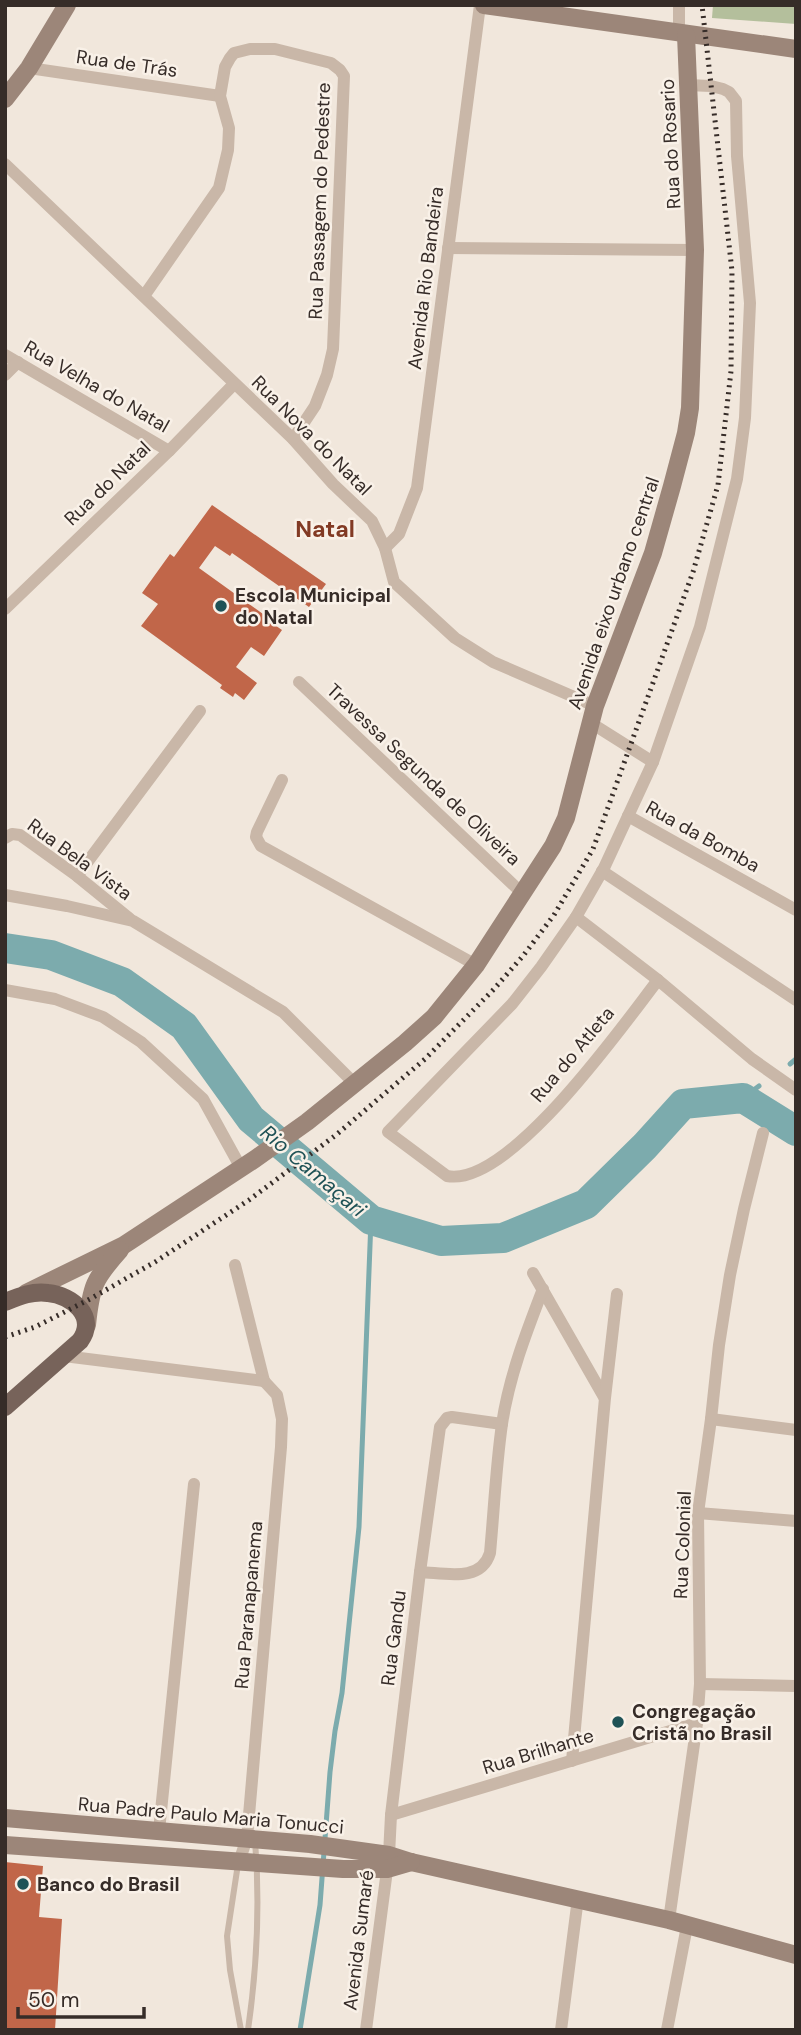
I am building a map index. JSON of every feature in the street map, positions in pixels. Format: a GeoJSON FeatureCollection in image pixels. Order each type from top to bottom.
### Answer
{"type":"FeatureCollection","features":[{"type":"Feature","properties":{"kind":"main road"},"geometry":{"type":"LineString","coordinates":[[5,1302],[26,1293],[50,1293],[64,1297],[77,1305],[83,1313],[83,1333],[64,1356],[5,1407]]}},
{"type":"Feature","properties":{"kind":"street"},"geometry":{"type":"LineString","coordinates":[[5,99],[29,68],[67,5]]}},
{"type":"Feature","properties":{"kind":"street"},"geometry":{"type":"LineString","coordinates":[[482,5],[555,11],[682,34],[796,49]]}},
{"type":"Feature","properties":{"kind":"street","name":"Avenida Rio Bandeira"},"geometry":{"type":"LineString","coordinates":[[385,548],[399,534],[417,488],[482,5]]}},
{"type":"Feature","properties":{"kind":"street"},"geometry":{"type":"LineString","coordinates":[[679,5],[682,34]]}},
{"type":"Feature","properties":{"kind":"street","name":"Rua do Rosario"},"geometry":{"type":"LineString","coordinates":[[682,34],[693,168],[695,250]]}},
{"type":"Feature","properties":{"kind":"street","name":"Rua Passagem do Pedestre"},"geometry":{"type":"LineString","coordinates":[[220,96],[225,67],[230,58],[250,49],[275,49],[308,57],[331,64],[344,76],[333,349],[327,375],[315,405],[293,439]]}},
{"type":"Feature","properties":{"kind":"street","name":"Rua de Trás"},"geometry":{"type":"LineString","coordinates":[[29,68],[220,96]]}},
{"type":"Feature","properties":{"kind":"street"},"geometry":{"type":"LineString","coordinates":[[687,85],[723,89],[736,101],[737,156],[750,303],[745,418],[737,479],[700,627],[653,762],[602,871],[576,917],[658,980],[752,1059],[796,1090]]}},
{"type":"Feature","properties":{"kind":"street"},"geometry":{"type":"LineString","coordinates":[[144,296],[219,188],[228,150],[229,128],[220,96]]}},
{"type":"Feature","properties":{"kind":"street","name":"Rua Nova do Natal"},"geometry":{"type":"LineString","coordinates":[[5,164],[293,439],[333,484],[372,521],[385,548],[394,582],[455,638],[493,662],[593,714],[653,762]]}},
{"type":"Feature","properties":{"kind":"street"},"geometry":{"type":"LineString","coordinates":[[448,248],[695,250]]}},
{"type":"Feature","properties":{"kind":"street","name":"Avenida eixo urbano central"},"geometry":{"type":"LineString","coordinates":[[523,894],[563,826],[575,792],[593,714],[653,553],[686,433],[690,408],[695,250]]}},
{"type":"Feature","properties":{"kind":"street","name":"Rua Velha do Natal"},"geometry":{"type":"LineString","coordinates":[[5,355],[169,451]]}},
{"type":"Feature","properties":{"kind":"street"},"geometry":{"type":"LineString","coordinates":[[5,375],[18,362]]}},
{"type":"Feature","properties":{"kind":"street","name":"Rua do Natal"},"geometry":{"type":"LineString","coordinates":[[5,608],[169,451],[234,384]]}},
{"type":"Feature","properties":{"kind":"street","name":"Travessa Segunda de Oliveira"},"geometry":{"type":"LineString","coordinates":[[299,682],[523,894]]}},
{"type":"Feature","properties":{"kind":"street"},"geometry":{"type":"LineString","coordinates":[[77,876],[200,710]]}},
{"type":"Feature","properties":{"kind":"street"},"geometry":{"type":"LineString","coordinates":[[282,780],[257,832],[256,837],[261,846],[475,965]]}},
{"type":"Feature","properties":{"kind":"street","name":"Rua da Bomba"},"geometry":{"type":"LineString","coordinates":[[628,816],[796,910]]}},
{"type":"Feature","properties":{"kind":"street","name":"Rua Bela Vista"},"geometry":{"type":"LineString","coordinates":[[5,838],[12,834],[20,835],[133,921]]}},
{"type":"Feature","properties":{"kind":"street"},"geometry":{"type":"LineString","coordinates":[[602,871],[796,1000]]}},
{"type":"Feature","properties":{"kind":"street"},"geometry":{"type":"LineString","coordinates":[[26,1293],[124,1245],[307,1122],[433,1017],[475,965],[523,894]]}},
{"type":"Feature","properties":{"kind":"street"},"geometry":{"type":"LineString","coordinates":[[5,895],[133,921],[283,1012],[354,1083]]}},
{"type":"Feature","properties":{"kind":"street","name":"Rua do Atleta"},"geometry":{"type":"LineString","coordinates":[[576,917],[512,1003],[388,1132],[447,1176],[458,1177],[482,1169],[512,1148],[561,1102],[658,980]]}},
{"type":"Feature","properties":{"kind":"street"},"geometry":{"type":"LineString","coordinates":[[5,990],[55,999],[103,1017],[141,1042],[203,1099],[248,1163]]}},
{"type":"Feature","properties":{"kind":"street","name":"Rua Colonial"},"geometry":{"type":"LineString","coordinates":[[669,1920],[697,1723],[700,1684],[698,1513],[730,1275],[763,1133]]}},
{"type":"Feature","properties":{"kind":"street"},"geometry":{"type":"LineString","coordinates":[[97,1360],[83,1333],[90,1299],[100,1273],[124,1245]]}},
{"type":"Feature","properties":{"kind":"street","name":"Rua Paranapanema"},"geometry":{"type":"LineString","coordinates":[[235,1265],[264,1381],[277,1395],[282,1419],[248,1863]]}},
{"type":"Feature","properties":{"kind":"street"},"geometry":{"type":"LineString","coordinates":[[533,1273],[605,1398]]}},
{"type":"Feature","properties":{"kind":"street"},"geometry":{"type":"LineString","coordinates":[[420,1572],[464,1574],[483,1568],[488,1561],[502,1424],[508,1394],[523,1341],[543,1289]]}},
{"type":"Feature","properties":{"kind":"street"},"geometry":{"type":"LineString","coordinates":[[572,1761],[617,1294]]}},
{"type":"Feature","properties":{"kind":"street"},"geometry":{"type":"LineString","coordinates":[[64,1356],[264,1381]]}},
{"type":"Feature","properties":{"kind":"street","name":"Rua Gandu"},"geometry":{"type":"LineString","coordinates":[[388,1862],[391,1815],[420,1572],[440,1427],[447,1418],[452,1417],[502,1424]]}},
{"type":"Feature","properties":{"kind":"street"},"geometry":{"type":"LineString","coordinates":[[711,1419],[796,1430]]}},
{"type":"Feature","properties":{"kind":"street"},"geometry":{"type":"LineString","coordinates":[[159,1831],[194,1485]]}},
{"type":"Feature","properties":{"kind":"street"},"geometry":{"type":"LineString","coordinates":[[698,1513],[796,1521]]}},
{"type":"Feature","properties":{"kind":"street"},"geometry":{"type":"LineString","coordinates":[[700,1684],[796,1686]]}},
{"type":"Feature","properties":{"kind":"street","name":"Rua Brilhante"},"geometry":{"type":"LineString","coordinates":[[391,1815],[697,1723]]}},
{"type":"Feature","properties":{"kind":"street","name":"Rua Padre Paulo Maria Tonucci"},"geometry":{"type":"LineString","coordinates":[[5,1818],[310,1844],[346,1849],[388,1862]]}},
{"type":"Feature","properties":{"kind":"street","name":"Rua Padre Paulo Maria Tonucci"},"geometry":{"type":"LineString","coordinates":[[5,1845],[343,1869],[388,1862],[411,1862],[578,1898],[796,1955]]}},
{"type":"Feature","properties":{"kind":"street","name":"Avenida Sumaré"},"geometry":{"type":"LineString","coordinates":[[366,2030],[388,1862]]}},
{"type":"Feature","properties":{"kind":"street"},"geometry":{"type":"LineString","coordinates":[[561,2030],[578,1898]]}},
{"type":"Feature","properties":{"kind":"street"},"geometry":{"type":"LineString","coordinates":[[667,2030],[687,1926]]}},
{"type":"Feature","properties":{"kind":"lane"},"geometry":{"type":"LineString","coordinates":[[241,2030],[227,1936],[248,1863]]}},
{"type":"Feature","properties":{"kind":"lane"},"geometry":{"type":"LineString","coordinates":[[248,1863],[254,1968],[248,2030]]}},
{"type":"Feature","properties":{"kind":"green space"},"geometry":{"type":"Polygon","coordinates":[[[713,5],[796,5],[796,24],[712,18],[713,5]]]}},
{"type":"Feature","properties":{"kind":"building"},"geometry":{"type":"Polygon","coordinates":[[[212,505],[326,584],[309,607],[232,553],[230,556],[215,546],[199,568],[282,630],[264,656],[251,647],[236,667],[257,683],[244,700],[235,693],[233,697],[220,688],[222,685],[141,626],[158,604],[142,593],[170,554],[174,557],[212,505]]]}},
{"type":"Feature","properties":{"kind":"building"},"geometry":{"type":"Polygon","coordinates":[[[5,1862],[43,1866],[39,1917],[62,1919],[55,2030],[5,2030],[5,1862]]]}},
{"type":"Feature","properties":{"kind":"waterway","name":"Rio Camaçari"},"geometry":{"type":"LineString","coordinates":[[5,948],[51,955],[122,982],[184,1026],[251,1119],[371,1220],[441,1241],[503,1238],[586,1204],[683,1104],[743,1098],[796,1131]]}},
{"type":"Feature","properties":{"kind":"waterway"},"geometry":{"type":"LineString","coordinates":[[790,1064],[796,1059]]}},
{"type":"Feature","properties":{"kind":"waterway"},"geometry":{"type":"LineString","coordinates":[[743,1098],[759,1086]]}},
{"type":"Feature","properties":{"kind":"waterway"},"geometry":{"type":"LineString","coordinates":[[300,2030],[320,1905],[330,1772],[342,1693],[359,1527],[371,1220]]}},
{"type":"Feature","properties":{"kind":"railway"},"geometry":{"type":"LineString","coordinates":[[5,1337],[35,1327],[155,1262],[249,1200],[336,1135],[425,1059],[494,989],[554,915],[593,849],[693,572],[718,485],[731,371],[732,271],[702,5]]}},
{"type":"Feature","properties":{"kind":"place","name":"Escola Municipal do Natal"},"geometry":{"type":"Point","coordinates":[221,606]}},
{"type":"Feature","properties":{"kind":"place","name":"Congregação Cristã no Brasil"},"geometry":{"type":"Point","coordinates":[618,1722]}},
{"type":"Feature","properties":{"kind":"place","name":"Banco do Brasil"},"geometry":{"type":"Point","coordinates":[23,1884]}},
{"type":"Feature","properties":{"kind":"district","name":"Natal"},"geometry":{"type":"Point","coordinates":[325,529]}}]}
